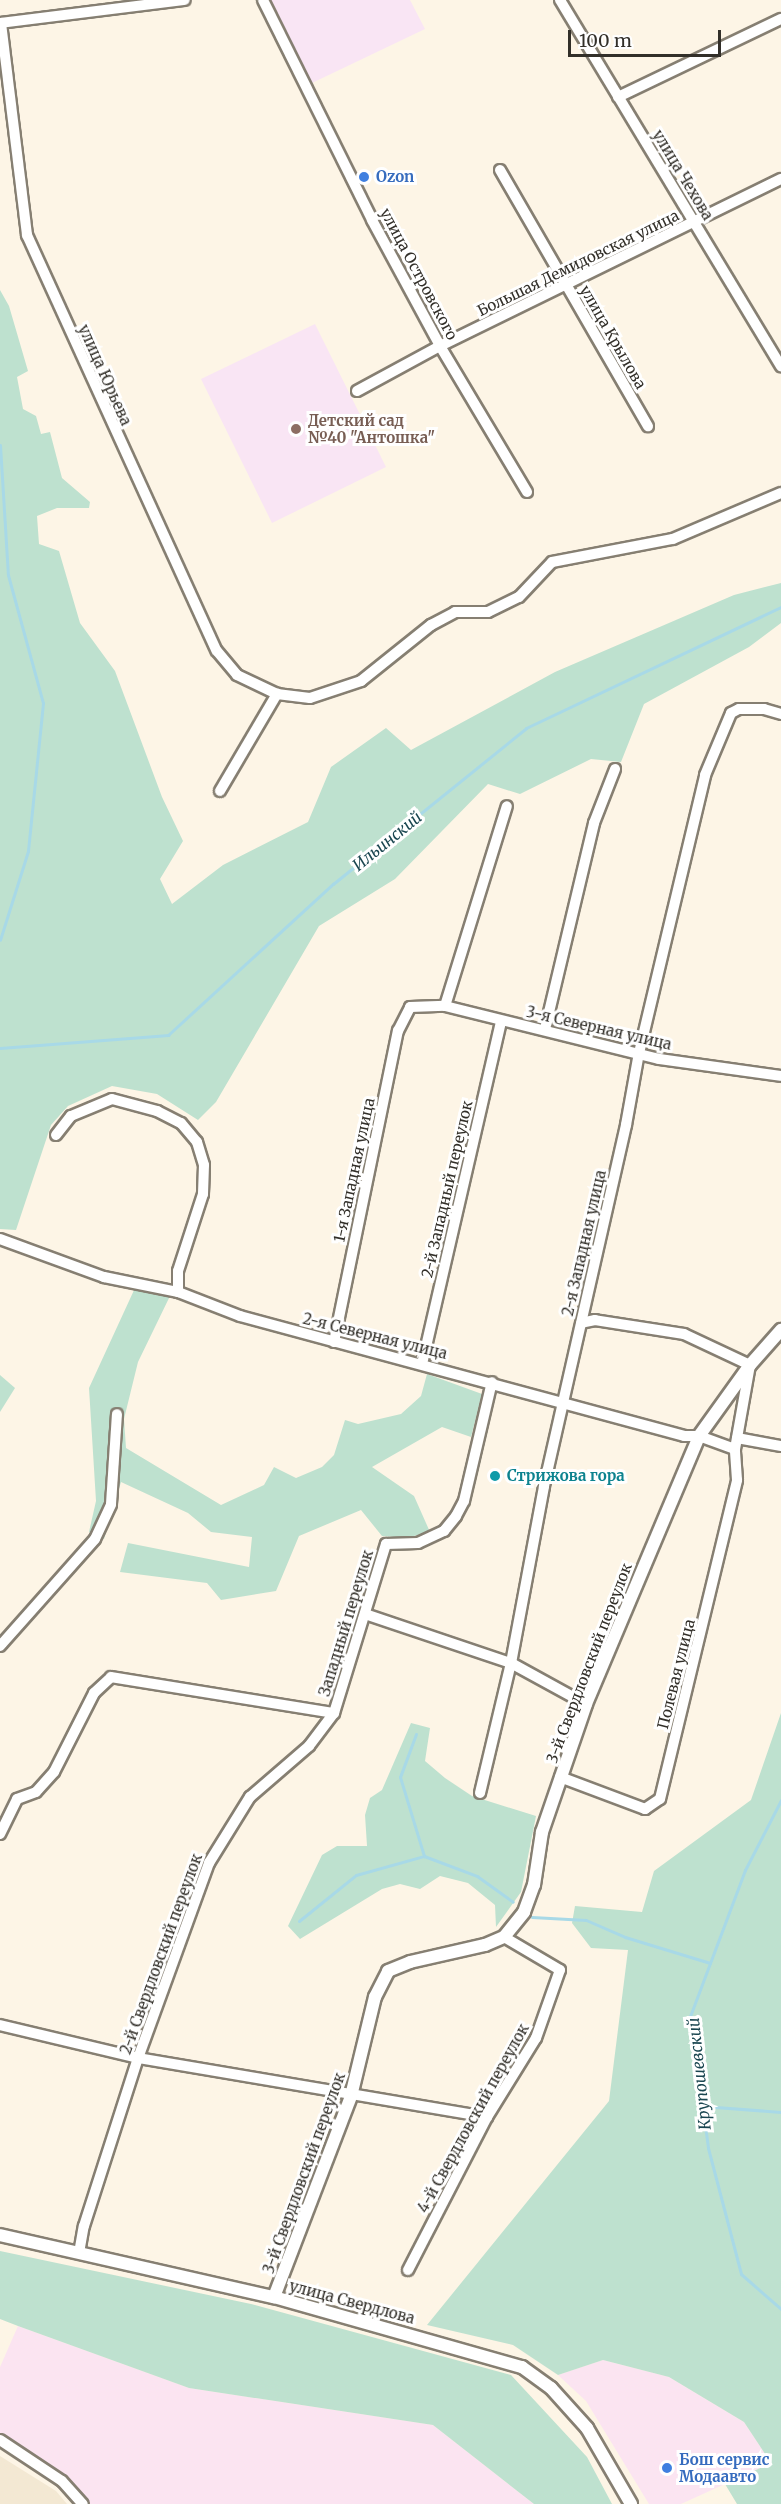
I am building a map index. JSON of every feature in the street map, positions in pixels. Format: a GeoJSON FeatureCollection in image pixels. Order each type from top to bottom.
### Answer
{"type":"FeatureCollection","features":[{"type":"Feature","properties":{"kind":"main road"},"geometry":{"type":"LineString","coordinates":[[699,1436],[750,1365],[781,1330]]}},
{"type":"Feature","properties":{"kind":"main road","name":"3-й Свердловский переулок"},"geometry":{"type":"LineString","coordinates":[[274,2297],[351,2096],[375,1996],[388,1971],[410,1962],[485,1945],[504,1937],[524,1912],[534,1885],[542,1832],[586,1704],[699,1436]]}},
{"type":"Feature","properties":{"kind":"main road","name":"улица Свердлова"},"geometry":{"type":"LineString","coordinates":[[0,2235],[274,2297],[522,2367],[551,2388],[587,2428],[631,2504]]}},
{"type":"Feature","properties":{"kind":"street"},"geometry":{"type":"LineString","coordinates":[[0,23],[185,0]]}},
{"type":"Feature","properties":{"kind":"street","name":"улица Островского"},"geometry":{"type":"LineString","coordinates":[[263,0],[440,346],[527,492]]}},
{"type":"Feature","properties":{"kind":"street","name":"улица Чехова"},"geometry":{"type":"LineString","coordinates":[[560,0],[695,223],[777,348],[781,366]]}},
{"type":"Feature","properties":{"kind":"street"},"geometry":{"type":"LineString","coordinates":[[618,98],[781,19]]}},
{"type":"Feature","properties":{"kind":"street","name":"улица Юрьева"},"geometry":{"type":"LineString","coordinates":[[0,23],[27,235],[217,651],[237,675],[277,694],[310,698],[361,681],[431,625],[456,612],[488,612],[519,597],[552,562],[673,539],[781,493]]}},
{"type":"Feature","properties":{"kind":"street","name":"улица Крылова"},"geometry":{"type":"LineString","coordinates":[[500,170],[648,426]]}},
{"type":"Feature","properties":{"kind":"street","name":"Большая Демидовская улица"},"geometry":{"type":"LineString","coordinates":[[357,391],[440,346],[567,287],[781,179]]}},
{"type":"Feature","properties":{"kind":"street"},"geometry":{"type":"LineString","coordinates":[[220,791],[277,694]]}},
{"type":"Feature","properties":{"kind":"street","name":"2-я Западная улица"},"geometry":{"type":"LineString","coordinates":[[480,1793],[511,1663],[563,1400],[626,1125],[639,1053],[705,776],[722,729],[731,713],[738,709],[764,709],[781,714]]}},
{"type":"Feature","properties":{"kind":"street"},"geometry":{"type":"LineString","coordinates":[[545,1029],[594,824],[615,769]]}},
{"type":"Feature","properties":{"kind":"street"},"geometry":{"type":"LineString","coordinates":[[445,1006],[507,806]]}},
{"type":"Feature","properties":{"kind":"street","name":"3-я Северная улица"},"geometry":{"type":"LineString","coordinates":[[411,1007],[445,1006],[639,1053],[781,1076]]}},
{"type":"Feature","properties":{"kind":"street","name":"1-я Западная улица"},"geometry":{"type":"LineString","coordinates":[[334,1342],[398,1031],[411,1007]]}},
{"type":"Feature","properties":{"kind":"street","name":"2-й Западный переулок"},"geometry":{"type":"LineString","coordinates":[[422,1364],[501,1021]]}},
{"type":"Feature","properties":{"kind":"street"},"geometry":{"type":"LineString","coordinates":[[56,1135],[71,1116],[112,1099],[157,1111],[181,1123],[197,1142],[204,1165],[203,1194],[178,1271],[178,1292]]}},
{"type":"Feature","properties":{"kind":"street","name":"2-я Северная улица"},"geometry":{"type":"LineString","coordinates":[[0,1239],[104,1277],[178,1292],[240,1316],[563,1400],[684,1436],[699,1436],[736,1444],[781,1446]]}},
{"type":"Feature","properties":{"kind":"street"},"geometry":{"type":"LineString","coordinates":[[581,1323],[595,1320],[684,1334],[750,1365],[736,1444]]}},
{"type":"Feature","properties":{"kind":"street","name":"Западный переулок"},"geometry":{"type":"LineString","coordinates":[[333,1713],[386,1544],[418,1543],[444,1531],[464,1501],[492,1382]]}},
{"type":"Feature","properties":{"kind":"street"},"geometry":{"type":"LineString","coordinates":[[0,1646],[95,1539],[111,1504],[117,1414]]}},
{"type":"Feature","properties":{"kind":"street","name":"Полевая улица"},"geometry":{"type":"LineString","coordinates":[[560,1777],[645,1809],[660,1799],[737,1480],[736,1444]]}},
{"type":"Feature","properties":{"kind":"street"},"geometry":{"type":"LineString","coordinates":[[365,1614],[511,1663],[586,1704]]}},
{"type":"Feature","properties":{"kind":"street"},"geometry":{"type":"LineString","coordinates":[[0,1834],[17,1799],[36,1792],[54,1772],[94,1693],[111,1677],[333,1713]]}},
{"type":"Feature","properties":{"kind":"street","name":"2-й Свердловский переулок"},"geometry":{"type":"LineString","coordinates":[[80,2253],[84,2226],[138,2058],[209,1863],[250,1797],[309,1746],[333,1713]]}},
{"type":"Feature","properties":{"kind":"street","name":"4-й Свердловский переулок"},"geometry":{"type":"LineString","coordinates":[[408,2270],[487,2117],[536,2038],[560,1970],[504,1937]]}},
{"type":"Feature","properties":{"kind":"street"},"geometry":{"type":"LineString","coordinates":[[0,2025],[138,2058],[351,2096],[487,2117]]}},
{"type":"Feature","properties":{"kind":"street"},"geometry":{"type":"LineString","coordinates":[[0,2440],[62,2481],[83,2504]]}},
{"type":"Feature","properties":{"kind":"shaded area"},"geometry":{"type":"Polygon","coordinates":[[[269,0],[410,0],[425,29],[312,83],[269,0]]]}},
{"type":"Feature","properties":{"kind":"shaded area","name":"Детский сад №40 \"Антошка\""},"geometry":{"type":"Polygon","coordinates":[[[315,324],[386,467],[272,523],[201,379],[315,324]]]}},
{"type":"Feature","properties":{"kind":"shaded area"},"geometry":{"type":"Polygon","coordinates":[[[18,2326],[189,2388],[433,2425],[534,2504],[90,2504],[63,2475],[0,2436],[0,2367],[18,2326]]]}},
{"type":"Feature","properties":{"kind":"shaded area"},"geometry":{"type":"Polygon","coordinates":[[[603,2360],[669,2377],[744,2422],[771,2463],[681,2504],[649,2504],[586,2401],[558,2375],[603,2360]]]}},
{"type":"Feature","properties":{"kind":"shaded area"},"geometry":{"type":"Polygon","coordinates":[[[0,2456],[56,2491],[67,2504],[0,2504],[0,2456]]]}},
{"type":"Feature","properties":{"kind":"green space"},"geometry":{"type":"Polygon","coordinates":[[[0,290],[9,306],[28,371],[17,377],[23,409],[36,416],[41,434],[50,432],[62,478],[90,502],[89,508],[57,508],[37,516],[39,544],[59,551],[80,623],[115,671],[162,797],[183,841],[160,879],[172,904],[223,865],[308,822],[331,767],[386,728],[411,750],[555,672],[734,595],[781,583],[781,623],[749,647],[644,704],[621,762],[591,759],[520,794],[488,784],[395,879],[319,926],[216,1102],[198,1120],[157,1094],[112,1086],[68,1106],[51,1125],[16,1230],[0,1229],[0,290]]]}},
{"type":"Feature","properties":{"kind":"green space"},"geometry":{"type":"Polygon","coordinates":[[[135,1288],[170,1296],[138,1362],[124,1419],[126,1448],[221,1505],[264,1485],[274,1467],[296,1478],[322,1467],[334,1455],[345,1420],[358,1424],[401,1414],[421,1396],[427,1374],[482,1394],[471,1437],[442,1427],[372,1467],[414,1496],[430,1532],[406,1538],[382,1536],[361,1510],[299,1536],[276,1591],[221,1600],[207,1583],[120,1572],[128,1543],[249,1567],[252,1537],[211,1532],[188,1513],[121,1482],[104,1539],[89,1532],[96,1501],[89,1388],[135,1288]]]}},
{"type":"Feature","properties":{"kind":"green space"},"geometry":{"type":"Polygon","coordinates":[[[0,1375],[15,1388],[0,1412],[0,1375]]]}},
{"type":"Feature","properties":{"kind":"green space"},"geometry":{"type":"Polygon","coordinates":[[[781,1713],[781,2504],[737,2504],[725,2484],[771,2463],[744,2422],[669,2377],[603,2360],[558,2375],[513,2345],[427,2325],[609,2101],[628,1950],[591,1948],[572,1923],[575,1906],[642,1912],[654,1871],[751,1800],[781,1713]]]}},
{"type":"Feature","properties":{"kind":"green space"},"geometry":{"type":"Polygon","coordinates":[[[411,1723],[430,1728],[425,1761],[445,1778],[472,1796],[536,1816],[521,1892],[496,1927],[495,1905],[468,1883],[440,1876],[420,1889],[400,1884],[382,1889],[300,1939],[288,1926],[322,1855],[337,1846],[367,1846],[365,1815],[370,1798],[382,1790],[411,1723]]]}},
{"type":"Feature","properties":{"kind":"green space"},"geometry":{"type":"Polygon","coordinates":[[[0,2251],[251,2304],[511,2375],[587,2457],[612,2504],[534,2504],[433,2425],[189,2388],[0,2319],[0,2251]]]}},
{"type":"Feature","properties":{"kind":"waterway"},"geometry":{"type":"LineString","coordinates":[[0,445],[8,575],[43,703],[28,851],[0,940]]}},
{"type":"Feature","properties":{"kind":"waterway","name":"Ильинский"},"geometry":{"type":"LineString","coordinates":[[0,1048],[168,1035],[333,884],[526,728],[781,607]]}},
{"type":"Feature","properties":{"kind":"waterway"},"geometry":{"type":"LineString","coordinates":[[416,1734],[400,1777],[424,1856]]}},
{"type":"Feature","properties":{"kind":"waterway","name":"Крупошевский"},"geometry":{"type":"LineString","coordinates":[[781,1800],[745,1870],[690,2016],[708,2148],[741,2274],[781,2309]]}},
{"type":"Feature","properties":{"kind":"waterway"},"geometry":{"type":"LineString","coordinates":[[299,1921],[356,1875],[424,1856],[477,1876],[513,1902]]}},
{"type":"Feature","properties":{"kind":"waterway"},"geometry":{"type":"LineString","coordinates":[[532,1917],[586,1920],[625,1937],[710,1963]]}},
{"type":"Feature","properties":{"kind":"waterway"},"geometry":{"type":"LineString","coordinates":[[702,2106],[781,2112]]}},
{"type":"Feature","properties":{"kind":"place","name":"Ozon"},"geometry":{"type":"Point","coordinates":[364,177]}},
{"type":"Feature","properties":{"kind":"place","name":"Детский сад №40 \"Антошка\""},"geometry":{"type":"Point","coordinates":[296,429]}},
{"type":"Feature","properties":{"kind":"place","name":"Стрижова гора"},"geometry":{"type":"Point","coordinates":[495,1476]}},
{"type":"Feature","properties":{"kind":"place","name":"Бош сервис Модаавто"},"geometry":{"type":"Point","coordinates":[667,2468]}}]}
